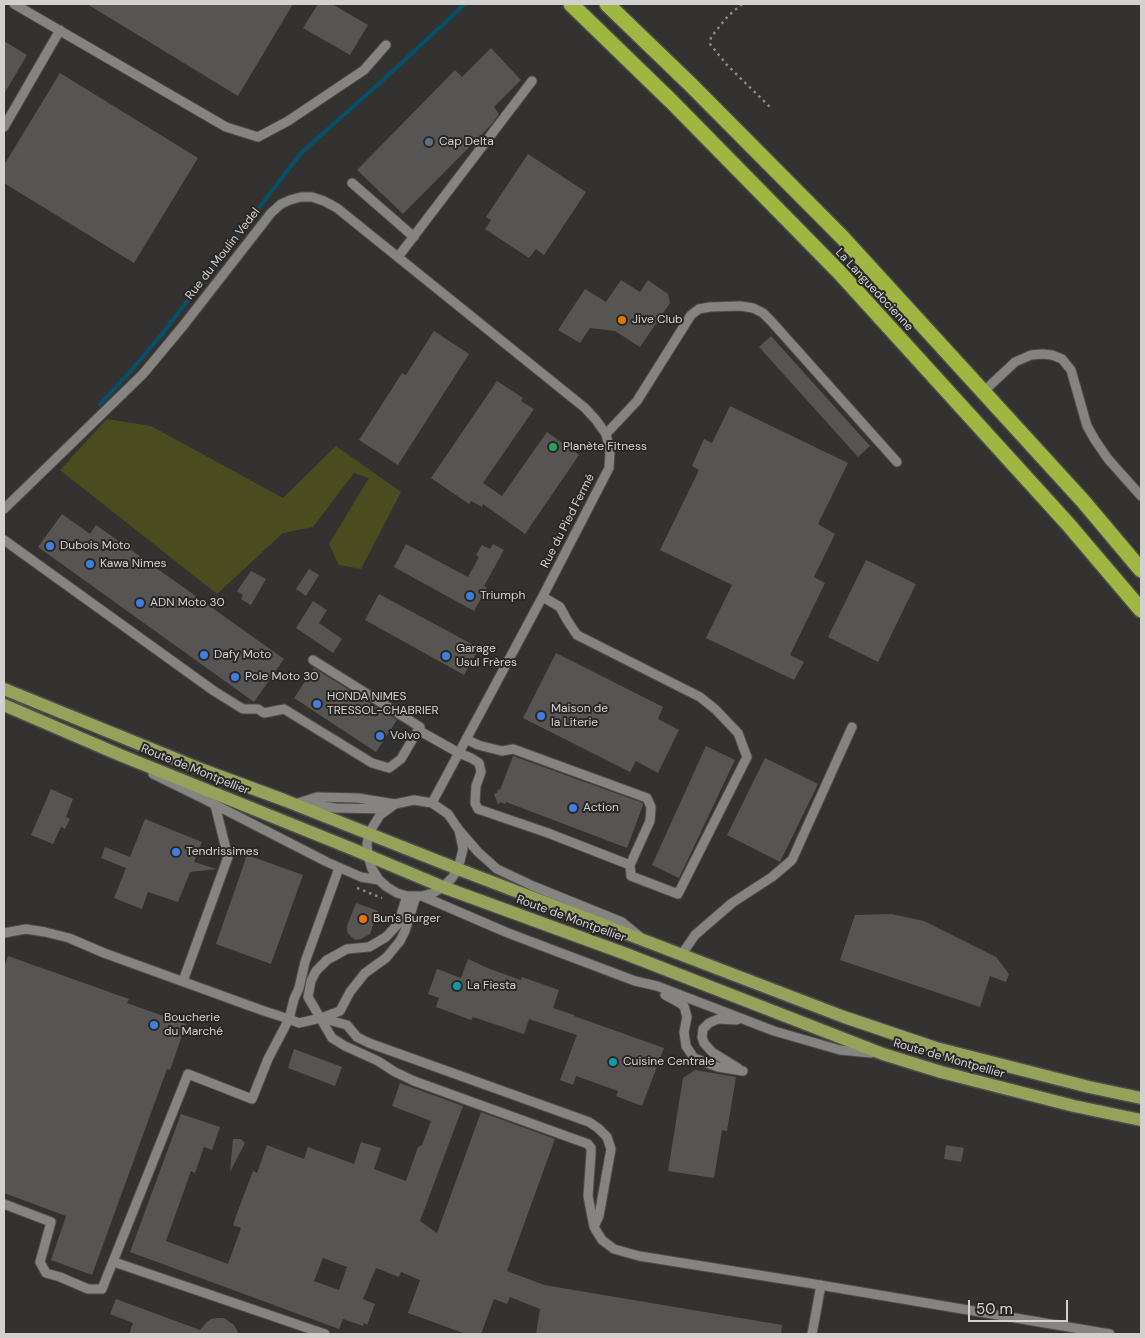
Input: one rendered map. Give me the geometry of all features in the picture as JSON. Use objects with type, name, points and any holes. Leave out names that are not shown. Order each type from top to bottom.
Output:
[{"type":"highway","name":"La Languedocienne","points":[[570,4],[672,102],[840,273],[1068,524],[1141,610]]},
{"type":"highway","name":"La Languedocienne","points":[[607,4],[691,85],[842,237],[1082,501],[1141,570]]},
{"type":"main road","name":"Route de Montpellier","points":[[4,689],[203,770],[844,1017],[936,1048],[1089,1087],[1141,1098]]},
{"type":"main road","name":"Route de Montpellier","points":[[4,705],[443,887],[626,954],[883,1054],[941,1072],[1045,1099],[1141,1120]]},
{"type":"street","points":[[14,4],[226,127],[258,137],[288,121],[364,70],[386,45]]},
{"type":"street","points":[[4,127],[60,30]]},
{"type":"street","points":[[398,257],[532,81]]},
{"type":"street","points":[[352,183],[414,237]]},
{"type":"street","name":"Rue du Moulin Vedel","points":[[4,509],[143,374],[272,212],[281,204],[301,198],[312,197],[324,200],[337,208],[585,408],[606,434]]},
{"type":"street","points":[[606,434],[637,401],[691,315],[705,308],[740,306],[753,308],[763,313],[897,462]]},
{"type":"street","points":[[983,392],[1015,362],[1031,355],[1052,355],[1062,359],[1071,370],[1085,419],[1095,440],[1108,459],[1141,496]]},
{"type":"street","name":"Rue du Pied Fermé","points":[[432,803],[609,468],[610,451],[606,434]]},
{"type":"street","points":[[4,540],[214,691],[243,709],[258,710],[264,713],[284,709],[372,763],[389,768],[401,759],[420,727],[313,660]]},
{"type":"street","points":[[466,739],[478,745],[502,751],[513,749],[647,798],[651,807],[650,821],[630,865],[631,876],[678,894],[747,757],[738,733],[715,709],[700,697],[577,635],[566,620],[560,607],[542,597]]},
{"type":"street","points":[[682,954],[695,934],[732,903],[774,876],[792,860],[852,727]]},
{"type":"street","points":[[418,730],[479,763],[481,772],[476,786],[475,802],[478,809],[548,833],[630,865]]},
{"type":"street","points":[[120,754],[148,772],[339,868],[361,877],[379,880]]},
{"type":"street","points":[[284,800],[336,808],[392,806],[414,800],[432,803],[448,814],[478,852],[497,869],[533,886],[622,922],[640,938]]},
{"type":"street","points":[[183,981],[228,858],[215,805]]},
{"type":"street","points":[[392,806],[380,815],[369,833],[367,844],[372,870],[379,880],[397,893],[415,896],[508,933],[635,980],[657,986],[748,1022],[840,1050],[883,1054]]},
{"type":"street","points":[[459,830],[463,849],[458,868],[443,887],[433,892],[415,896],[398,924],[386,937],[369,947],[347,950],[327,960],[316,971],[311,981],[308,996],[332,1038],[414,1081],[588,1144],[591,1154],[588,1196],[594,1227],[602,1240],[614,1249],[639,1256],[1110,1334]]},
{"type":"street","points":[[4,1204],[51,1222],[40,1262],[46,1273],[88,1289],[102,1289],[188,1074],[252,1099],[268,1059],[289,1018],[305,962],[339,868]]},
{"type":"street","points":[[4,934],[26,929],[69,938],[104,953],[264,1012],[289,1018],[300,1023],[340,1011],[350,992],[365,973],[386,958],[400,942],[415,896]]},
{"type":"street","points":[[635,980],[684,1006],[687,1016],[684,1032],[686,1046],[694,1058],[718,1067],[743,1071],[712,1052],[704,1043],[703,1029],[709,1023],[718,1019],[748,1022]]},
{"type":"street","points":[[321,1018],[347,1025],[357,1037],[369,1043],[589,1122],[598,1128],[607,1136],[611,1149],[602,1199],[594,1227]]},
{"type":"street","points":[[389,1068],[396,1052]]},
{"type":"street","points":[[114,1262],[326,1334]]},
{"type":"street","points":[[812,1334],[820,1285]]},
{"type":"path","points":[[742,4],[728,16],[711,37],[710,44],[727,66],[771,108]]},
{"type":"path","points":[[352,886],[384,899]]},
{"type":"green space","points":[[107,419],[151,426],[283,498],[336,446],[401,492],[361,569],[339,565],[329,544],[369,478],[354,473],[313,527],[283,533],[217,594],[60,470]]},
{"type":"building","points":[[87,4],[293,4],[238,96]]},
{"type":"building","points":[[318,4],[332,4],[368,25],[350,55],[303,28]]},
{"type":"building","points":[[4,41],[27,55],[4,94]]},
{"type":"building","name":"Cap Delta","points":[[491,48],[521,80],[494,107],[499,114],[492,124],[403,214],[357,170],[455,70],[462,77]]},
{"type":"building","points":[[60,73],[198,158],[134,263],[4,183],[4,165]]},
{"type":"building","points":[[528,154],[586,192],[544,255],[536,249],[529,258],[485,229],[491,220],[486,217]]},
{"type":"building","points":[[621,280],[640,292],[648,280],[668,294],[670,303],[640,347],[615,331],[590,328],[580,343],[558,330],[585,289],[606,302]]},
{"type":"building","points":[[434,331],[469,354],[398,465],[359,440],[402,373],[406,375]]},
{"type":"building","points":[[771,336],[870,446],[858,457],[759,347]]},
{"type":"building","points":[[497,381],[523,398],[521,401],[534,409],[483,483],[502,496],[547,432],[579,455],[525,534],[483,504],[482,507],[471,501],[469,504],[431,478]]},
{"type":"building","points":[[730,406],[848,463],[818,524],[835,534],[814,577],[825,583],[790,655],[804,662],[794,680],[706,638],[732,585],[660,550],[699,470],[692,466],[704,439],[712,443]]},
{"type":"building","points":[[62,514],[90,534],[96,525],[284,659],[254,702],[38,547]]},
{"type":"building","points":[[406,544],[468,577],[479,557],[476,555],[482,545],[490,549],[493,544],[504,550],[484,586],[487,588],[474,611],[394,567]]},
{"type":"building","points":[[866,560],[916,584],[878,662],[828,637]]},
{"type":"building","points":[[309,569],[319,575],[306,596],[296,589]]},
{"type":"building","points":[[251,571],[266,579],[251,605],[241,599],[243,595],[237,591]]},
{"type":"building","points":[[379,594],[479,648],[464,675],[365,620]]},
{"type":"building","points":[[313,601],[327,610],[319,623],[342,639],[333,653],[296,628]]},
{"type":"building","points":[[556,653],[663,707],[658,719],[679,730],[658,773],[636,761],[630,772],[523,718]]},
{"type":"building","points":[[314,668],[397,720],[376,752],[294,698]]},
{"type":"building","points":[[706,746],[735,760],[679,878],[652,865]]},
{"type":"building","points":[[513,756],[643,803],[627,848],[506,802],[505,804],[501,802],[498,804],[494,794],[497,793],[498,789],[500,790]]},
{"type":"building","points":[[765,758],[818,784],[780,862],[727,835]]},
{"type":"building","points":[[51,789],[73,799],[66,817],[70,819],[65,829],[61,827],[53,844],[31,835]]},
{"type":"building","points":[[145,819],[202,842],[194,862],[217,869],[190,872],[178,902],[148,892],[142,909],[114,898],[126,868],[101,858],[105,847],[130,857]]},
{"type":"building","points":[[247,855],[303,875],[271,964],[216,944]]},
{"type":"building","name":"Bun's Burger","points":[[356,903],[378,911],[370,934],[356,940],[347,932],[347,926]]},
{"type":"building","points":[[891,914],[924,921],[996,957],[1009,974],[1006,982],[990,976],[980,1007],[840,960],[855,915]]},
{"type":"building","points":[[8,956],[129,999],[127,1003],[186,1024],[170,1070],[167,1069],[92,1275],[51,1260],[66,1216],[4,1193],[4,968]]},
{"type":"building","points":[[468,959],[521,980],[522,977],[559,990],[553,1008],[664,1048],[642,1106],[616,1096],[618,1091],[576,1076],[573,1085],[560,1080],[577,1035],[529,1019],[524,1034],[473,1017],[471,1020],[436,1007],[439,998],[428,994],[437,969],[461,978]]},
{"type":"building","points":[[294,1049],[342,1067],[335,1086],[288,1068]]},
{"type":"building","points":[[695,1070],[736,1077],[727,1131],[722,1130],[714,1178],[668,1171],[683,1078]]},
{"type":"building","points":[[400,1083],[463,1106],[420,1221],[437,1233],[481,1112],[555,1139],[507,1271],[544,1285],[782,1325],[781,1334],[536,1334],[540,1309],[510,1297],[507,1304],[494,1299],[481,1334],[466,1334],[408,1313],[420,1280],[401,1272],[399,1277],[376,1268],[363,1299],[375,1304],[367,1325],[364,1323],[363,1326],[343,1319],[339,1329],[130,1252],[181,1114],[220,1127],[212,1150],[204,1147],[195,1173],[191,1171],[166,1241],[228,1264],[241,1228],[233,1225],[253,1171],[257,1173],[267,1145],[304,1159],[308,1147],[354,1164],[361,1142],[381,1148],[374,1169],[406,1181],[418,1147],[422,1145],[431,1121],[392,1106]],"holes":[[[323,1258],[347,1267],[339,1290],[314,1281]]]},
{"type":"building","points":[[233,1139],[241,1139],[245,1143],[230,1172]]},
{"type":"building","points":[[946,1145],[964,1148],[961,1162],[944,1159]]},
{"type":"building","points":[[116,1299],[200,1330],[211,1319],[224,1318],[234,1325],[239,1334],[129,1334],[133,1323],[110,1314]]},
{"type":"waterway","points":[[100,404],[162,334],[301,153],[465,4]]},
{"type":"place","name":"Cap Delta","points":[[429,142]]},
{"type":"place","name":"Jive Club","points":[[622,320]]},
{"type":"place","name":"Planète Fitness","points":[[553,447]]},
{"type":"place","name":"Dubois Moto","points":[[50,546]]},
{"type":"place","name":"Kawa Nimes","points":[[90,564]]},
{"type":"place","name":"Triumph","points":[[470,596]]},
{"type":"place","name":"ADN Moto 30","points":[[140,603]]},
{"type":"place","name":"Dafy Moto","points":[[204,655]]},
{"type":"place","name":"Garage Usul Frères","points":[[446,656]]},
{"type":"place","name":"Pole Moto 30","points":[[235,677]]},
{"type":"place","name":"HONDA NIMES TRESSOL-CHABRIER","points":[[317,704]]},
{"type":"place","name":"Maison de la Literie","points":[[541,716]]},
{"type":"place","name":"Volvo","points":[[380,736]]},
{"type":"place","name":"Action","points":[[573,808]]},
{"type":"place","name":"Tendrissimes","points":[[176,852]]},
{"type":"place","name":"Bun's Burger","points":[[363,919]]},
{"type":"place","name":"La Fiesta","points":[[457,986]]},
{"type":"place","name":"Boucherie du Marché","points":[[154,1025]]},
{"type":"place","name":"Cuisine Centrale","points":[[613,1062]]}]
